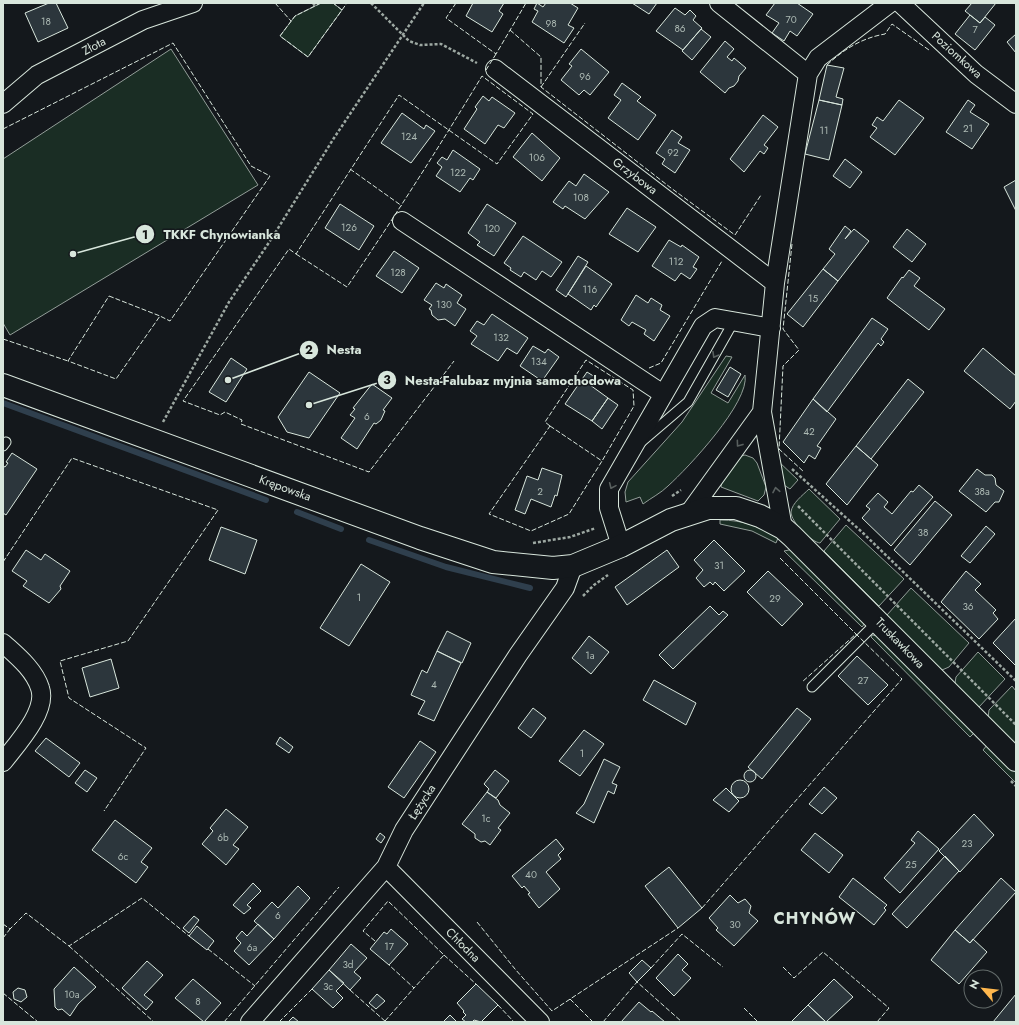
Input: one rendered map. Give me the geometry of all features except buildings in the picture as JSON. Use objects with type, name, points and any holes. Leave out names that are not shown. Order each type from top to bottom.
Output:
[{"type":"street","name":"Złota","points":[[3,104],[37,76],[143,20],[193,3]]},
{"type":"street","points":[[719,3],[808,74]]},
{"type":"street","points":[[783,528],[762,412],[775,283],[808,74],[818,58],[890,3]]},
{"type":"street","name":"Poziomkowa","points":[[900,3],[976,74],[1016,104]]},
{"type":"street","name":"Grzybowa","points":[[488,68],[775,283]]},
{"type":"street","points":[[402,221],[663,394]]},
{"type":"street","points":[[621,546],[609,508],[609,490],[703,326],[715,318],[771,328]]},
{"type":"street","name":"Krępowska","points":[[3,385],[470,555],[493,562],[518,566],[553,568],[572,566],[621,546]]},
{"type":"street","name":"Truskawkowa","points":[[689,513],[762,412]]},
{"type":"street","name":"Truskawkowa","points":[[621,546],[689,513],[708,508],[736,508],[760,516],[783,528],[1016,760]]},
{"type":"street","name":"Łężycka","points":[[250,1022],[386,867],[404,830],[518,655],[565,588],[572,566]]},
{"type":"street","points":[[3,643],[26,664],[40,688],[40,706],[28,729],[3,762]]},
{"type":"street","name":"Chłodna","points":[[386,867],[540,1022]]},
{"type":"lane","points":[[630,451],[667,422],[688,402],[734,321]]},
{"type":"lane","points":[[812,687],[878,621]]},
{"type":"path","points":[[371,3],[402,36],[420,45],[441,44],[488,68]]},
{"type":"path","points":[[153,440],[229,302],[424,3]]},
{"type":"path","points":[[768,447],[863,533],[1016,681]]},
{"type":"path","points":[[667,500],[683,489]]},
{"type":"path","points":[[526,544],[547,542],[570,537],[613,522]]},
{"type":"path","points":[[583,597],[594,585],[614,572]]},
{"type":"path","points":[[1010,780],[1016,786]]},
{"type":"green space","points":[[321,3],[333,3],[342,10],[308,57],[280,36],[295,16]]},
{"type":"green space","points":[[171,49],[258,185],[10,335],[3,323],[3,159]]},
{"type":"green space","points":[[726,356],[732,357],[711,393],[728,403],[745,375],[744,387],[738,401],[728,417],[716,434],[689,465],[665,489],[643,504],[640,497],[626,502],[625,492],[628,482],[682,422]]},
{"type":"green space","points":[[745,455],[753,458],[757,463],[766,487],[764,495],[758,501],[721,487],[723,479],[729,471],[741,456]]},
{"type":"green space","points":[[777,460],[798,480],[790,489],[784,485]]},
{"type":"green space","points":[[809,489],[840,519],[820,543],[816,542],[802,531],[794,521],[791,512],[796,502]]},
{"type":"green space","points":[[720,520],[750,524],[778,538],[776,543],[752,531],[720,524]]},
{"type":"green space","points":[[846,525],[904,579],[879,606],[824,551]]},
{"type":"green space","points":[[794,549],[866,622],[862,627],[784,551]]},
{"type":"green space","points":[[911,588],[969,643],[949,667],[942,670],[887,615]]},
{"type":"green space","points":[[872,635],[879,636],[976,731],[970,737],[871,637]]},
{"type":"green space","points":[[978,652],[1005,679],[979,707],[955,683],[956,677]]},
{"type":"green space","points":[[1012,686],[1016,691],[1016,745],[988,718],[989,710]]},
{"type":"green space","points":[[988,744],[1016,772],[1016,783],[983,750]]},
{"type":"waterway","points":[[3,403],[266,500]]},
{"type":"waterway","points":[[297,512],[341,529]]},
{"type":"waterway","points":[[369,540],[446,567],[530,588]]},
{"type":"fence","points":[[275,3],[291,21]]},
{"type":"fence","points":[[321,3],[295,16],[280,36],[308,57],[342,10],[333,3]]},
{"type":"fence","points":[[342,10],[347,3]]},
{"type":"fence","points":[[456,3],[446,18],[496,54],[526,3]]},
{"type":"fence","points":[[541,87],[585,23]]},
{"type":"fence","points":[[827,65],[840,54],[861,41],[885,34],[892,24],[929,50]]},
{"type":"fence","points":[[510,30],[541,57],[541,87],[671,188],[735,235],[761,195]]},
{"type":"fence","points":[[3,129],[173,43],[251,166],[270,176],[170,321],[160,316]]},
{"type":"fence","points":[[486,70],[496,54]]},
{"type":"fence","points":[[296,254],[347,287],[433,156],[449,129],[482,76],[533,114],[497,164],[399,95],[296,254],[289,249],[183,401],[220,415],[225,412],[242,420],[241,424],[369,472],[454,361]]},
{"type":"fence","points":[[350,169],[402,206]]},
{"type":"fence","points":[[792,244],[783,329],[799,350],[783,366],[779,449],[804,472]]},
{"type":"fence","points":[[649,368],[661,363],[722,261]]},
{"type":"fence","points":[[109,296],[160,316],[116,379],[68,361],[109,296]]},
{"type":"fence","points":[[3,339],[68,361]]},
{"type":"fence","points":[[550,426],[545,422],[586,360],[633,390],[634,406],[602,461]]},
{"type":"fence","points":[[550,426],[602,461],[569,514],[531,531],[489,514],[550,426]]},
{"type":"fence","points":[[3,562],[72,458],[218,510],[128,641],[60,661],[69,698],[146,748],[104,811]]},
{"type":"fence","points":[[780,558],[856,634]]},
{"type":"fence","points":[[702,908],[902,679],[856,634],[802,682]]},
{"type":"fence","points":[[224,1022],[339,887]]},
{"type":"fence","points":[[3,924],[10,929],[26,913],[69,946],[142,898],[189,936]]},
{"type":"fence","points":[[375,941],[363,931],[388,901],[444,955],[414,988],[389,965]]},
{"type":"fence","points":[[477,922],[515,969],[552,1011],[678,928]]},
{"type":"fence","points":[[3,938],[10,929]]},
{"type":"fence","points":[[651,968],[682,934],[723,967]]},
{"type":"fence","points":[[69,946],[154,1022]]},
{"type":"fence","points":[[208,949],[255,986]]},
{"type":"fence","points":[[783,967],[794,978],[823,952],[889,1008],[877,1022]]},
{"type":"fence","points":[[444,955],[476,984]]},
{"type":"fence","points":[[603,1022],[637,982],[682,1022]]},
{"type":"fence","points":[[385,1021],[414,988]]},
{"type":"fence","points":[[279,1022],[312,989]]},
{"type":"fence","points":[[350,990],[386,1022]]},
{"type":"fence","points":[[3,993],[38,1022]]},
{"type":"fence","points":[[570,999],[593,1022]]},
{"type":"fence","points":[[498,1005],[514,1022]]},
{"type":"fence","points":[[744,1008],[758,1022]]},
{"type":"place","name":"TKKF Chynowianka","points":[[73,254]]},
{"type":"place","name":"Nesta","points":[[228,380]]},
{"type":"place","name":"Nesta-Falubaz myjnia samochodowa","points":[[309,405]]},
{"type":"district","name":"CHYNÓW","points":[[815,918]]}]
